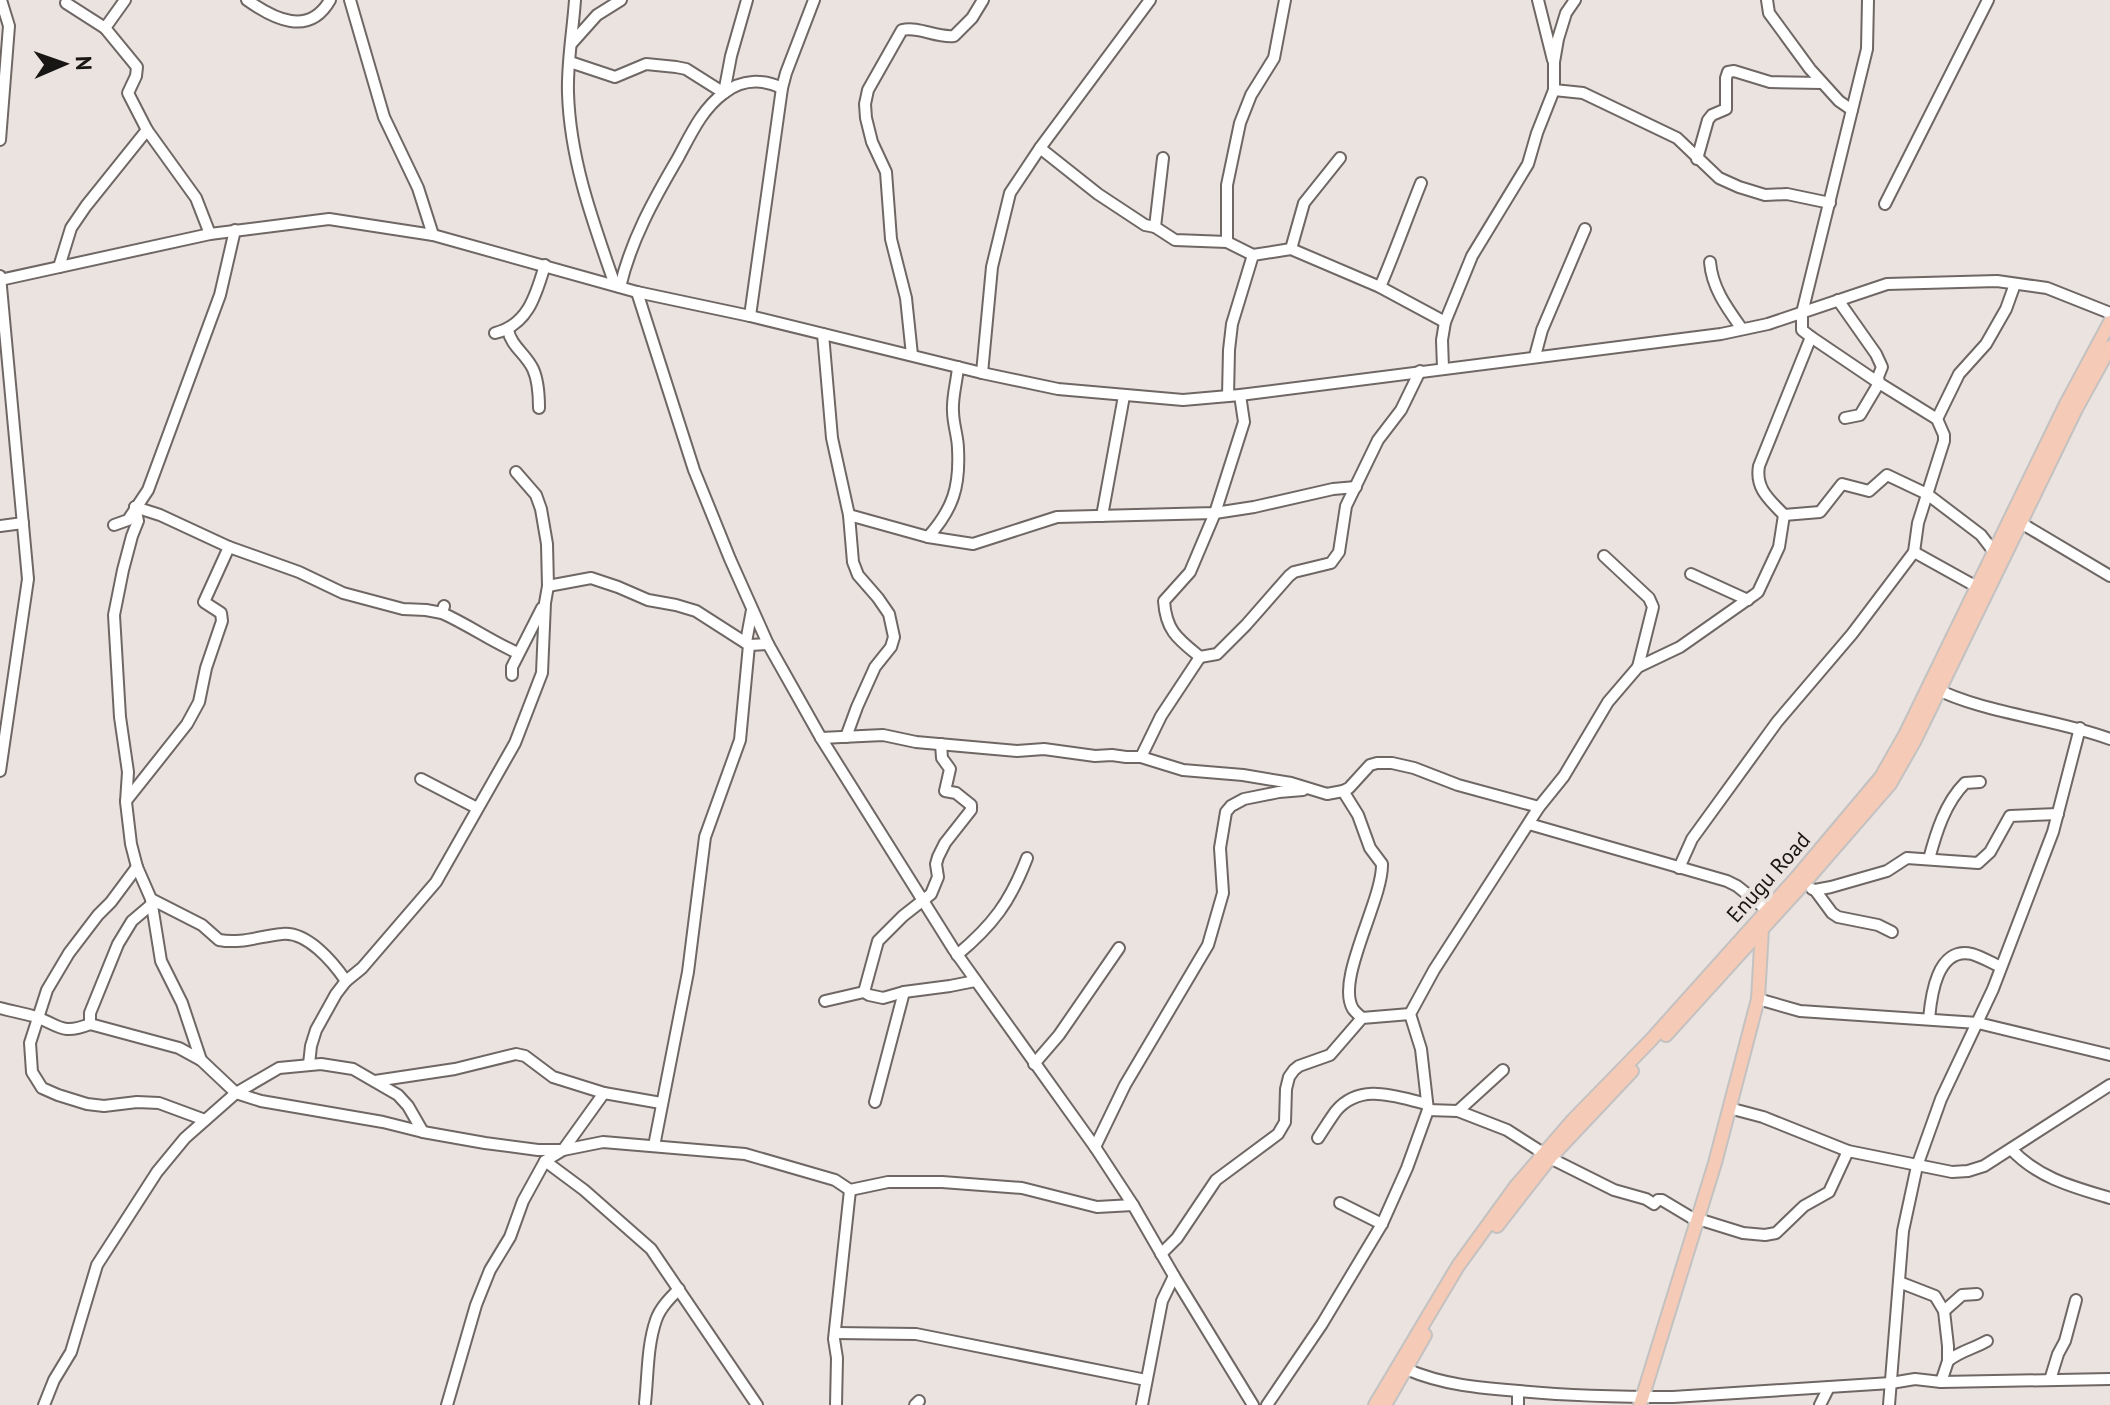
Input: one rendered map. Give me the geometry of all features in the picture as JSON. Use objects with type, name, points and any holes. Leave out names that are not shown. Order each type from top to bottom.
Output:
[{"type":"main road","name":"Enugu Road","points":[[1375,1405],[1458,1266],[1546,1156],[1760,925],[1767,910],[1881,777],[1934,688],[1977,587],[2066,404],[2110,322]]},
{"type":"main road","points":[[1641,1401],[1715,1163],[1758,999],[1760,925],[1810,887],[1890,784],[1915,740],[1934,688],[2110,347]]},
{"type":"main road","points":[[1385,1405],[1437,1312],[1546,1156]]},
{"type":"street","points":[[0,140],[9,26],[1,0]]},
{"type":"street","points":[[105,28],[125,0]]},
{"type":"street","points":[[247,0],[279,18],[296,23],[323,11],[330,0]]},
{"type":"street","points":[[350,0],[384,117],[418,188],[433,235]]},
{"type":"street","points":[[575,0],[568,101],[577,170],[617,286]]},
{"type":"street","points":[[572,43],[597,15],[621,0]]},
{"type":"street","points":[[724,93],[747,0]]},
{"type":"street","points":[[750,316],[782,88],[814,0]]},
{"type":"street","points":[[912,355],[906,298],[891,239],[886,172],[872,142],[865,104],[868,90],[902,30],[913,28],[954,36],[972,18],[983,0]]},
{"type":"street","points":[[982,373],[992,267],[1010,193],[1150,0]]},
{"type":"street","points":[[1227,242],[1227,185],[1240,123],[1251,95],[1274,58],[1285,0]]},
{"type":"street","points":[[1538,0],[1554,62]]},
{"type":"street","points":[[1443,368],[1445,322],[1472,256],[1528,164],[1554,90],[1554,62],[1566,13],[1575,0]]},
{"type":"street","points":[[1767,0],[1769,13],[1810,69],[1839,101],[1852,110]]},
{"type":"street","points":[[1679,868],[1692,839],[1777,722],[1852,634],[1914,552],[1918,523],[1944,441],[1937,419],[1802,330],[1802,313],[1867,49],[1868,0]]},
{"type":"street","points":[[1885,204],[1988,0]]},
{"type":"street","points":[[66,3],[105,28],[137,67],[128,93],[147,130],[196,198],[210,234]]},
{"type":"street","points":[[570,62],[615,77],[646,64],[686,69],[724,93]]},
{"type":"street","points":[[1697,159],[1708,120],[1726,109],[1728,72],[1770,82],[1822,83]]},
{"type":"street","points":[[617,286],[645,216],[704,111],[724,93],[744,84],[768,82],[782,88]]},
{"type":"street","points":[[1554,90],[1583,93],[1677,138],[1719,178],[1739,187],[1765,195],[1787,194],[1830,203]]},
{"type":"street","points":[[59,267],[71,228],[147,130]]},
{"type":"street","points":[[1040,148],[1098,194],[1145,225],[1155,227],[1175,240],[1227,242],[1253,255],[1291,249],[1380,287],[1445,322]]},
{"type":"street","points":[[1155,227],[1163,158]]},
{"type":"street","points":[[1291,249],[1304,203],[1340,158]]},
{"type":"street","points":[[1380,287],[1421,183]]},
{"type":"street","points":[[0,771],[4,715],[28,579],[0,279],[210,234],[329,219],[433,235],[637,292],[750,316],[982,373],[1058,389],[1183,400],[1721,334],[1768,324],[1887,284],[1997,281],[2047,288],[2110,313]]},
{"type":"street","points":[[1535,356],[1542,330],[1585,229]]},
{"type":"street","points":[[114,525],[128,520],[148,490],[220,295],[235,230]]},
{"type":"street","points":[[1200,657],[1170,629],[1165,618],[1164,601],[1190,572],[1215,513],[1244,422],[1234,395],[1229,350],[1232,324],[1253,255]]},
{"type":"street","points":[[1710,262],[1711,276],[1718,292],[1742,329]]},
{"type":"street","points":[[495,333],[517,324],[528,310],[536,296],[545,265]]},
{"type":"street","points":[[1937,419],[1959,374],[1986,344],[2006,309],[2015,284]]},
{"type":"street","points":[[637,292],[694,470],[768,644],[821,738],[923,902],[975,981],[1095,1147],[1253,1405]]},
{"type":"street","points":[[1838,300],[1882,367],[1879,383],[1860,415],[1845,418]]},
{"type":"street","points":[[508,330],[510,340],[534,370],[539,408]]},
{"type":"street","points":[[823,334],[832,438],[849,515],[853,562],[858,575],[889,614],[894,637],[891,647],[875,667],[846,737]]},
{"type":"street","points":[[1784,515],[1762,492],[1758,483],[1759,466],[1811,337]]},
{"type":"street","points":[[928,537],[951,505],[957,484],[958,448],[953,410],[958,367]]},
{"type":"street","points":[[1141,757],[1161,716],[1200,657],[1217,654],[1294,572],[1335,560],[1346,506],[1378,440],[1401,410],[1420,371]]},
{"type":"street","points":[[1102,516],[1124,396]]},
{"type":"street","points":[[309,1064],[316,1030],[336,994],[436,882],[515,743],[542,673],[548,586],[547,544],[536,495],[516,472]]},
{"type":"street","points":[[1784,515],[1820,512],[1842,484],[1869,491],[1885,475],[1927,494],[1981,535],[1994,552]]},
{"type":"street","points":[[849,515],[928,537],[973,544],[1057,517],[1215,513],[1356,487]]},
{"type":"street","points":[[135,507],[160,515],[229,547],[299,572],[343,593],[403,609],[443,610],[495,643],[518,653]]},
{"type":"street","points":[[135,507],[138,521],[123,570],[114,615],[131,844],[151,901],[161,961],[182,1003],[201,1060]]},
{"type":"street","points":[[1267,1405],[1322,1324],[1382,1224],[1407,1168],[1428,1107],[1421,1049],[1410,1014],[1434,970],[1539,807],[1564,776],[1608,702],[1638,667],[1680,647],[1758,592],[1779,547],[1784,515]]},
{"type":"street","points":[[0,526],[23,523]]},
{"type":"street","points":[[2021,523],[2110,576]]},
{"type":"street","points":[[126,802],[187,724],[199,702],[206,668],[222,621],[221,613],[204,602],[229,547]]},
{"type":"street","points":[[1914,552],[1977,587]]},
{"type":"street","points":[[1604,556],[1652,603],[1638,667]]},
{"type":"street","points":[[1691,574],[1748,600]]},
{"type":"street","points":[[548,586],[591,578],[648,600],[696,611],[748,644],[768,644]]},
{"type":"street","points":[[512,675],[518,653],[545,603]]},
{"type":"street","points":[[654,1146],[688,972],[705,837],[740,740],[752,610]]},
{"type":"street","points":[[1934,688],[1990,707],[2080,728],[2110,739]]},
{"type":"street","points":[[1889,1405],[1903,1231],[1917,1166],[1941,1099],[1978,1023],[2053,832],[2080,728]]},
{"type":"street","points":[[821,738],[883,735],[916,742],[1017,751],[1044,749],[1095,756],[1141,757],[1183,770],[1263,779],[1282,787],[1327,794],[1349,788],[1370,765],[1392,763],[1539,807]]},
{"type":"street","points":[[864,992],[878,941],[903,916],[923,902],[935,887],[938,857],[972,808],[956,793],[945,791],[950,769],[942,758],[941,744]]},
{"type":"street","points":[[421,779],[477,808]]},
{"type":"street","points":[[1263,779],[1266,785],[1263,794]]},
{"type":"street","points":[[1929,859],[1938,827],[1958,792],[1965,783],[1980,782]]},
{"type":"street","points":[[1095,1147],[1125,1085],[1208,945],[1223,893],[1220,848],[1226,812],[1244,799],[1282,787]]},
{"type":"street","points":[[1343,791],[1358,815],[1370,848],[1382,864],[1381,885],[1358,947],[1350,986],[1351,1007],[1362,1018]]},
{"type":"street","points":[[1810,887],[1831,887],[1887,871],[1907,858],[1978,863],[1990,852],[2010,816],[2058,814]]},
{"type":"street","points":[[1529,824],[1727,881],[1767,910]]},
{"type":"street","points":[[957,955],[1006,905],[1027,858]]},
{"type":"street","points":[[137,867],[69,953],[47,990],[30,1043],[32,1072],[42,1088],[58,1095],[104,1106],[159,1103],[205,1120]]},
{"type":"street","points":[[1810,887],[1838,917],[1878,925],[1892,932]]},
{"type":"street","points":[[151,901],[202,925],[219,940],[247,942],[298,934],[330,959],[346,981]]},
{"type":"street","points":[[90,1024],[90,1013],[118,944],[132,921],[151,901]]},
{"type":"street","points":[[1034,1064],[1059,1035],[1119,948]]},
{"type":"street","points":[[1929,1019],[1937,974],[1955,956],[1973,955],[2001,967]]},
{"type":"street","points":[[825,1001],[864,992],[883,998],[975,981]]},
{"type":"street","points":[[875,1102],[904,992]]},
{"type":"street","points":[[1758,999],[1800,1011],[1978,1023],[2110,1055]]},
{"type":"street","points":[[0,1008],[37,1017],[49,1025],[73,1031],[90,1024],[179,1048],[201,1060],[236,1093],[261,1101],[423,1132],[498,1145],[563,1150],[603,1142],[745,1154],[835,1180],[850,1190],[888,1182],[942,1182],[1022,1188],[1097,1207],[1133,1205]]},
{"type":"street","points":[[1161,1254],[1177,1238],[1216,1180],[1278,1134],[1285,1122],[1286,1089],[1294,1070],[1330,1055],[1362,1018],[1410,1014]]},
{"type":"street","points":[[375,1081],[455,1069],[516,1054],[525,1056],[553,1077],[604,1093],[661,1103]]},
{"type":"street","points":[[44,1405],[54,1380],[71,1352],[97,1265],[157,1172],[185,1138],[236,1093],[279,1068],[309,1064],[353,1069],[398,1095],[423,1132]]},
{"type":"street","points":[[1458,1111],[1503,1070]]},
{"type":"street","points":[[1729,1108],[1763,1117],[1848,1151],[1952,1172],[1984,1166],[2110,1085]]},
{"type":"street","points":[[447,1405],[476,1305],[490,1270],[510,1237],[523,1201],[545,1161],[563,1150],[604,1093]]},
{"type":"street","points":[[1318,1138],[1347,1101],[1362,1094],[1376,1093],[1428,1107],[1458,1111],[1507,1130],[1546,1156],[1614,1190],[1654,1204],[1662,1200],[1697,1220],[1743,1233],[1765,1235],[1776,1233],[1804,1206],[1829,1192],[1848,1151]]},
{"type":"street","points":[[2011,1149],[2039,1172],[2066,1185],[2110,1198]]},
{"type":"street","points":[[545,1161],[584,1190],[651,1249],[757,1405]]},
{"type":"street","points":[[836,1405],[835,1333],[850,1190]]},
{"type":"street","points":[[1340,1203],[1382,1224]]},
{"type":"street","points":[[1142,1405],[1162,1301],[1174,1276]]},
{"type":"street","points":[[1899,1282],[1935,1296],[1944,1311],[1948,1361],[1941,1382]]},
{"type":"street","points":[[645,1403],[657,1318],[679,1289]]},
{"type":"street","points":[[1944,1311],[1962,1295],[1977,1294]]},
{"type":"street","points":[[2050,1380],[2076,1300]]},
{"type":"street","points":[[835,1333],[916,1334],[1146,1380]]},
{"type":"street","points":[[1948,1361],[1959,1352],[1976,1348],[1987,1341]]},
{"type":"street","points":[[1948,1346],[1959,1352]]},
{"type":"street","points":[[1406,1369],[1430,1379],[1469,1387],[1641,1401],[1915,1379],[1941,1382],[2110,1379]]},
{"type":"street","points":[[1820,1405],[1829,1387]]},
{"type":"street","points":[[1518,1391],[1518,1405]]}]
